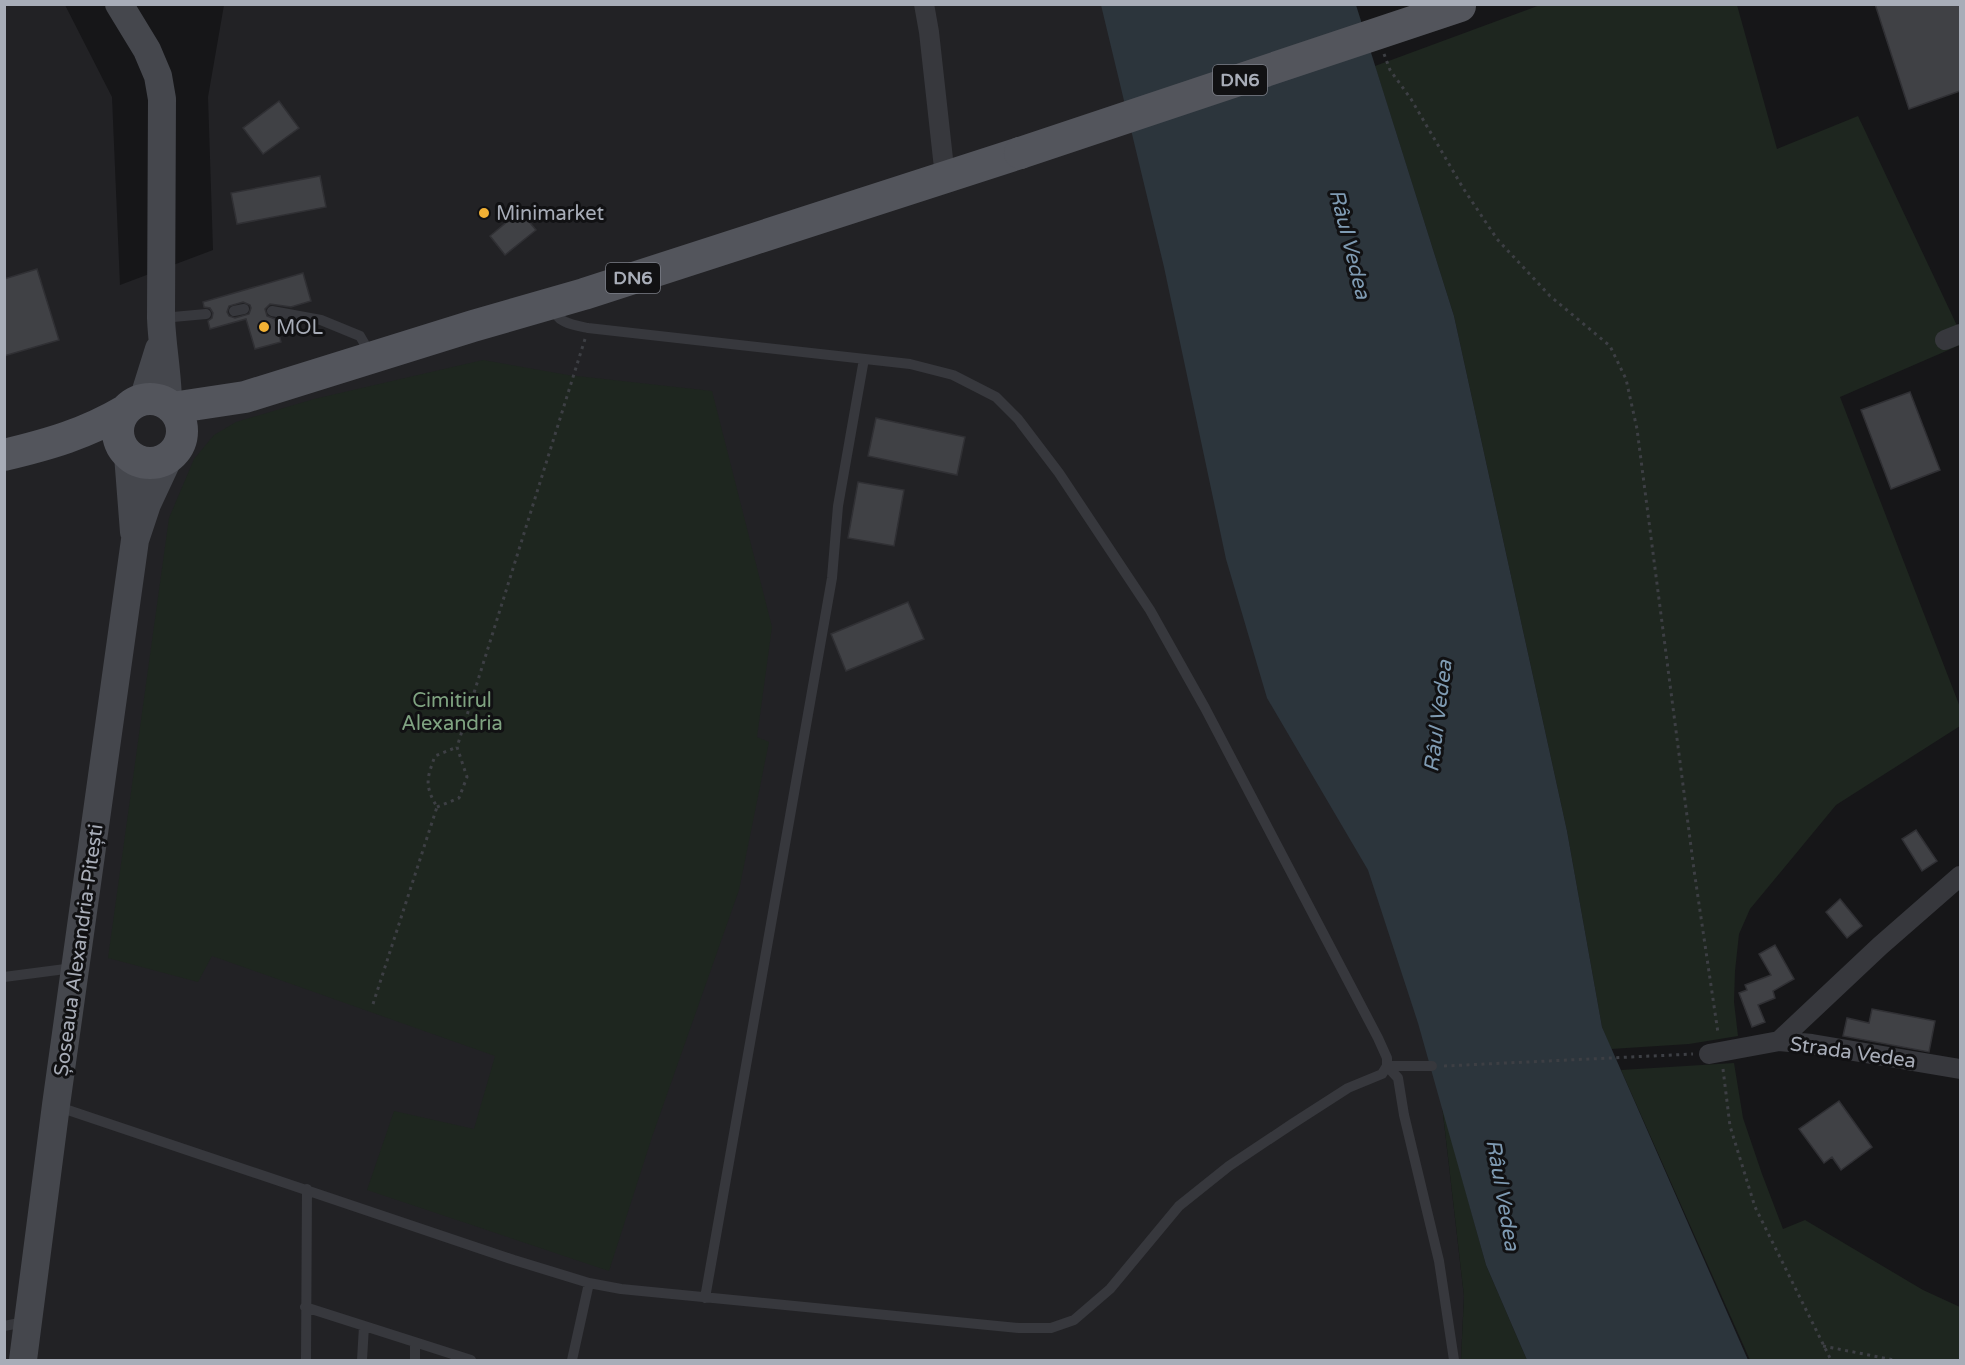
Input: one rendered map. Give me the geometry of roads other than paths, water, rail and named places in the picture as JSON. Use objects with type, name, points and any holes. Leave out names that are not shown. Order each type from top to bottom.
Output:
[{"type":"main road","points":[[118,4],[151,59],[158,76],[162,99],[161,328],[168,376],[152,405],[120,419],[119,440],[126,453]]},
{"type":"main road","name":"DN6","points":[[4,455],[51,444],[152,405],[244,397],[551,304],[1020,153],[1463,5]]},
{"type":"main road","name":"DN6","points":[[51,444],[87,445],[126,453],[137,461],[147,464],[158,463],[207,418],[244,397]]},
{"type":"main road","points":[[152,405],[179,416],[183,427],[175,448]]},
{"type":"main road","name":"Șoseaua Alexandria-Pitești","points":[[23,1360],[16,1324],[56,1106],[135,540],[147,504],[175,448]]},
{"type":"main road","name":"Șoseaua Alexandria-Pitești","points":[[126,453],[135,540]]},
{"type":"street","points":[[924,4],[945,177]]},
{"type":"street","points":[[1779,1041],[1880,946],[1960,876]]},
{"type":"street","name":"Strada Vedea","points":[[1715,1052],[1779,1041],[1824,1046],[1960,1069]]},
{"type":"lane","points":[[56,1106],[514,1260],[589,1283],[621,1289],[705,1298],[1019,1328],[1051,1328],[1074,1320],[1110,1289],[1179,1206],[1229,1166],[1348,1088],[1382,1074],[1387,1066],[1387,1058],[1378,1038],[1206,708],[1150,610],[1059,473],[1018,419],[996,397],[952,375],[910,364],[572,325],[561,320],[553,312],[551,304]]},
{"type":"lane","points":[[272,311],[321,320],[360,336],[373,358]]},
{"type":"lane","points":[[161,328],[206,314]]},
{"type":"lane","points":[[705,1298],[832,578],[838,506],[864,358]]},
{"type":"lane","points":[[4,977],[75,968]]},
{"type":"lane","points":[[1387,1066],[1432,1066]]},
{"type":"lane","points":[[1387,1066],[1398,1078],[1404,1115],[1439,1260],[1454,1360]]},
{"type":"lane","points":[[306,1360],[307,1189]]},
{"type":"lane","points":[[572,1360],[589,1283]]},
{"type":"lane","points":[[305,1307],[471,1360]]},
{"type":"lane","points":[[362,1360],[364,1326]]},
{"type":"lane","points":[[415,1342],[415,1360]]},
{"type":"water","name":"Râul Vedea","points":[[1101,5],[1356,5],[1454,316],[1567,831],[1602,1027],[1748,1360],[1527,1360],[1486,1265],[1418,1023],[1368,870],[1267,698],[1226,559],[1164,267]]},
{"type":"place","name":"Minimarket","points":[[484,213]]},
{"type":"place","name":"MOL","points":[[264,327]]},
{"type":"park label","name":"Cimitirul Alexandria","points":[[452,712]]}]
